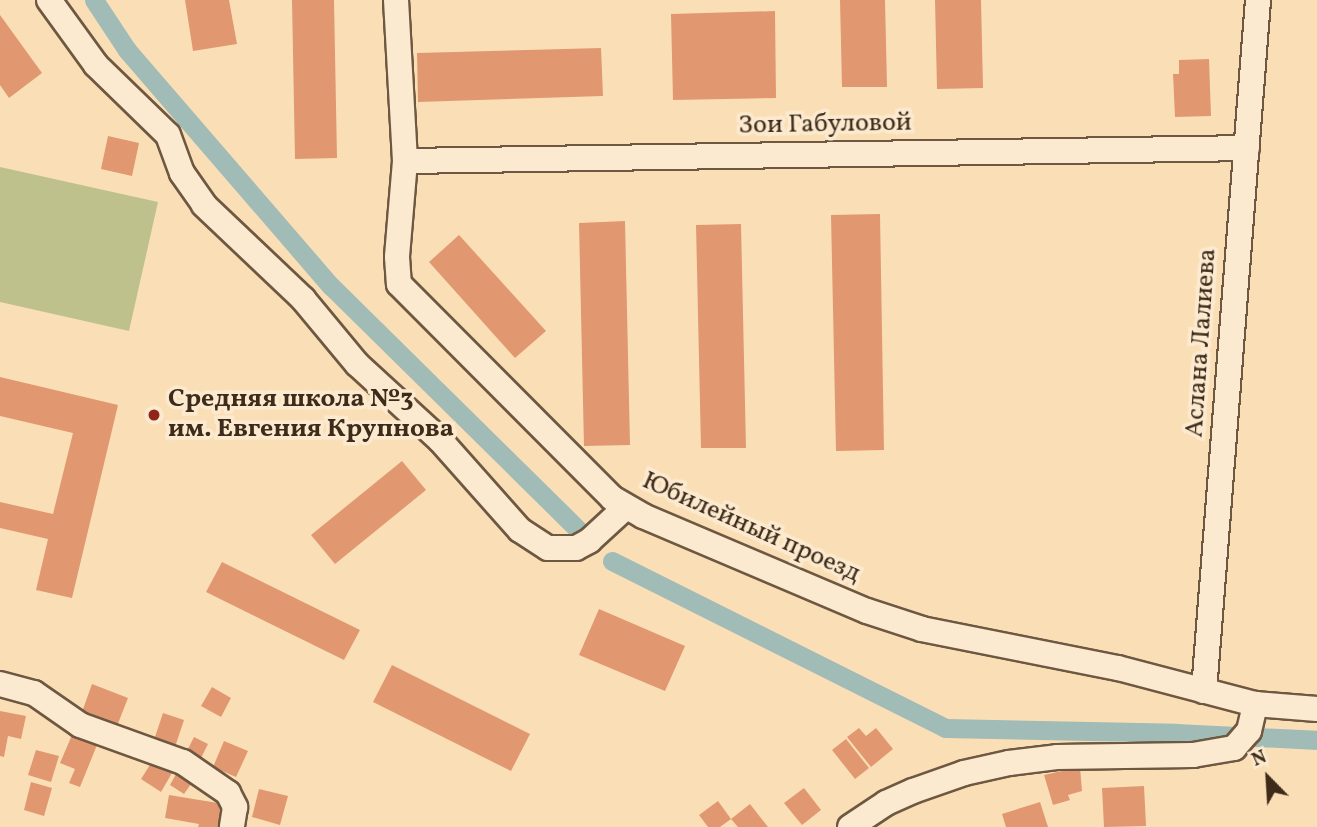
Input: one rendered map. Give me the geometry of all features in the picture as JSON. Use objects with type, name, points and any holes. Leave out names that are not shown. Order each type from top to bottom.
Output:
[{"type":"street","points":[[49,0],[96,65],[168,135],[181,173],[204,205],[303,299],[357,365],[440,440],[520,530],[548,548],[576,548],[589,541],[626,508]]},
{"type":"street","name":"Юбилейный проезд","points":[[396,0],[405,161],[397,257],[399,284],[612,498],[626,508],[867,611],[922,629],[1118,668],[1255,704],[1317,709]]},
{"type":"street","name":"Аслана Лалиева","points":[[1204,691],[1258,0]]},
{"type":"street","name":"Зои Габуловой","points":[[405,161],[1247,148]]},
{"type":"street","points":[[0,684],[34,693],[80,725],[183,762],[228,793],[235,807],[232,827]]},
{"type":"street","points":[[850,827],[886,803],[913,791],[964,773],[998,765],[1057,757],[1193,755],[1234,748],[1249,730],[1255,704]]},
{"type":"green space","points":[[0,167],[158,202],[129,331],[0,302]]},
{"type":"building","points":[[185,0],[229,0],[237,44],[193,51]]},
{"type":"building","points":[[292,0],[334,0],[337,158],[295,159]]},
{"type":"building","points":[[840,0],[885,0],[887,87],[842,87]]},
{"type":"building","points":[[935,0],[981,0],[983,88],[937,89]]},
{"type":"building","points":[[775,11],[776,98],[673,100],[671,14]]},
{"type":"building","points":[[0,15],[42,73],[9,98],[0,85]]},
{"type":"building","points":[[601,48],[603,96],[418,102],[417,53]]},
{"type":"building","points":[[1209,59],[1211,116],[1175,117],[1173,74],[1179,74],[1179,60]]},
{"type":"building","points":[[108,136],[139,143],[132,176],[101,169]]},
{"type":"building","points":[[880,214],[884,450],[836,451],[831,215]]},
{"type":"building","points":[[625,221],[630,445],[584,446],[579,223]]},
{"type":"building","points":[[741,224],[746,448],[701,448],[696,225]]},
{"type":"building","points":[[459,235],[546,331],[515,358],[429,262]]},
{"type":"building","points":[[0,377],[118,405],[72,598],[36,590],[48,539],[0,528],[0,502],[53,514],[73,433],[0,416]]},
{"type":"building","points":[[402,461],[426,490],[335,564],[311,535]]},
{"type":"building","points":[[222,562],[360,630],[344,660],[206,592]]},
{"type":"building","points":[[599,609],[685,646],[665,691],[579,655]]},
{"type":"building","points":[[392,665],[530,734],[511,771],[373,702]]},
{"type":"building","points":[[92,684],[128,698],[117,726],[82,712]]},
{"type":"building","points":[[212,687],[231,698],[221,717],[201,706]]},
{"type":"building","points":[[0,711],[26,716],[21,739],[8,736],[4,757],[0,756]]},
{"type":"building","points":[[163,713],[184,720],[175,747],[154,740]]},
{"type":"building","points":[[859,728],[866,736],[876,728],[893,749],[871,767],[847,737]]},
{"type":"building","points":[[72,735],[97,745],[80,787],[69,783],[75,769],[60,763]]},
{"type":"building","points":[[194,737],[208,744],[200,760],[186,753]]},
{"type":"building","points":[[846,739],[869,768],[855,779],[832,750]]},
{"type":"building","points":[[224,741],[248,751],[236,777],[213,767]]},
{"type":"building","points":[[36,750],[59,756],[51,782],[28,775]]},
{"type":"building","points":[[153,760],[172,773],[161,792],[141,779]]},
{"type":"building","points":[[1080,767],[1082,791],[1068,795],[1070,800],[1053,805],[1044,775]]},
{"type":"building","points":[[176,774],[191,784],[184,794],[170,785]]},
{"type":"building","points":[[31,782],[52,788],[44,816],[24,810]]},
{"type":"building","points":[[1144,786],[1146,826],[1104,827],[1102,788]]},
{"type":"building","points":[[804,788],[821,810],[802,825],[784,803]]},
{"type":"building","points":[[259,789],[288,796],[280,825],[252,817]]},
{"type":"building","points":[[169,795],[224,804],[220,827],[198,827],[199,824],[165,818]]},
{"type":"building","points":[[718,801],[731,819],[720,827],[708,827],[699,815]]},
{"type":"building","points":[[1040,802],[1048,827],[1006,827],[1002,814]]},
{"type":"building","points":[[750,804],[768,827],[738,827],[731,819]]},
{"type":"waterway","points":[[94,0],[127,50],[331,286],[578,530]]},
{"type":"waterway","points":[[612,561],[945,728],[1176,733],[1317,740]]},
{"type":"place","name":"Средняя школа №3 им. Евгения Крупнова","points":[[154,415]]}]
